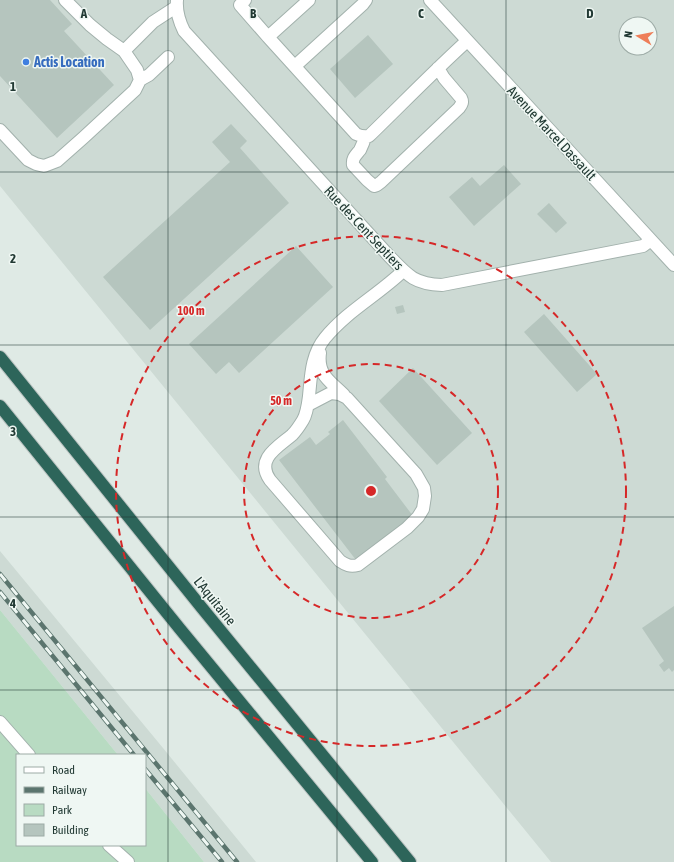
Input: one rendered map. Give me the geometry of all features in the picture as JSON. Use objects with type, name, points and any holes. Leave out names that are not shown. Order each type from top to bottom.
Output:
[{"type":"highway","name":"L'Aquitaine","points":[[0,357],[202,608],[410,862]]},
{"type":"highway","points":[[0,406],[180,629],[372,862]]},
{"type":"street","points":[[65,0],[90,25],[124,51],[137,70],[140,80]]},
{"type":"street","points":[[245,0],[240,5],[268,37],[356,134],[366,137]]},
{"type":"street","points":[[268,37],[309,0]]},
{"type":"street","points":[[295,66],[366,0]]},
{"type":"street","name":"Avenue Marcel Dassault","points":[[430,0],[674,265]]},
{"type":"street","points":[[124,51],[153,22],[176,3]]},
{"type":"street","name":"Rue des Cent Septiers","points":[[176,3],[178,20],[184,31],[403,271],[420,282],[442,285],[643,246],[651,240]]},
{"type":"street","points":[[438,68],[444,78],[461,98],[462,105],[377,185],[374,186],[352,162],[366,137],[369,136],[438,68],[467,41]]},
{"type":"street","points":[[0,130],[28,160],[44,166],[57,161],[135,90],[140,80],[148,75],[168,57]]},
{"type":"street","points":[[320,346],[320,367],[324,375],[416,474],[424,488],[425,496],[423,509],[418,517],[407,528],[358,565],[352,566],[347,566],[340,561],[270,480],[266,474],[265,464],[269,455],[293,433],[304,418],[308,405],[313,362],[320,346],[324,340],[336,326],[368,299],[392,282],[403,271]]},
{"type":"street","points":[[308,405],[331,393],[339,394],[347,398]]},
{"type":"street","points":[[0,722],[28,754]]},
{"type":"street","points":[[110,846],[128,862]]},
{"type":"shaded area","points":[[0,0],[674,0],[674,862],[551,862],[0,186]]},
{"type":"shaded area","points":[[0,551],[256,862],[204,862],[146,789],[146,754],[117,754],[0,610]]},
{"type":"green space","points":[[0,610],[117,754],[16,754],[16,846],[146,846],[146,789],[204,862],[0,862]]},
{"type":"building","points":[[0,0],[50,0],[72,24],[64,31],[114,85],[57,138],[0,76]]},
{"type":"building","points":[[368,35],[393,64],[355,98],[330,69]]},
{"type":"building","points":[[231,124],[247,141],[240,148],[289,203],[150,330],[103,277],[230,162],[212,142]]},
{"type":"building","points":[[504,165],[521,184],[474,226],[449,197],[472,177],[480,186]]},
{"type":"building","points":[[549,203],[567,223],[556,233],[537,214]]},
{"type":"building","points":[[296,246],[333,287],[239,373],[229,362],[216,374],[189,344]]},
{"type":"building","points":[[403,305],[405,312],[397,314],[395,307]]},
{"type":"building","points":[[544,314],[597,374],[577,392],[524,332]]},
{"type":"building","points":[[413,368],[472,433],[437,465],[379,401]]},
{"type":"building","points":[[343,420],[387,477],[385,479],[413,516],[356,560],[279,460],[310,437],[316,445],[330,434],[328,432]]},
{"type":"building","points":[[674,606],[674,670],[672,672],[669,668],[664,672],[659,665],[664,661],[642,628]]},
{"type":"railway","points":[[0,574],[237,862]]},
{"type":"railway","points":[[0,592],[133,754]]},
{"type":"railway","points":[[146,770],[222,862]]},
{"type":"place","name":"Actis Location","points":[[26,62]]}]
